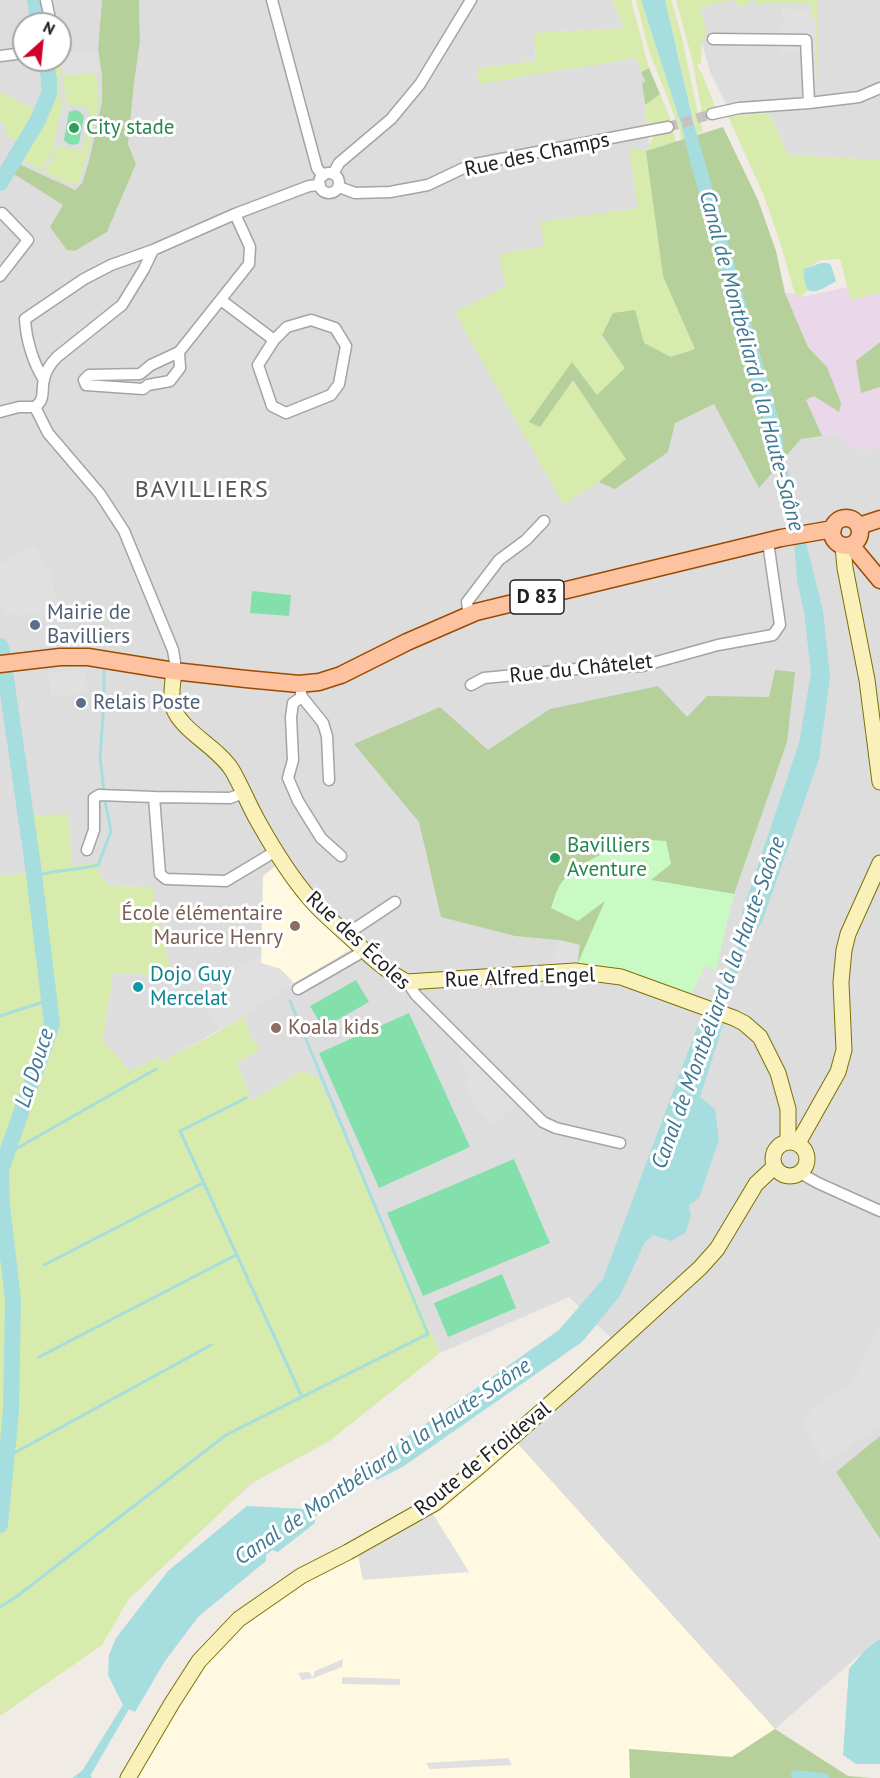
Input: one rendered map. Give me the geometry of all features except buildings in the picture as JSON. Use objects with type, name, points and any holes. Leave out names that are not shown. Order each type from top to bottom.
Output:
[{"type":"main road","points":[[848,545],[856,542],[860,534],[859,526],[852,519],[843,519],[835,524],[833,537],[836,541],[856,551],[880,580]]},
{"type":"main road","points":[[859,526],[880,519]]},
{"type":"main road","name":"D 83","points":[[0,664],[60,657],[88,657],[174,671],[246,679],[300,690],[341,675],[407,642],[486,609],[785,537],[833,529]]},
{"type":"street","points":[[272,0],[317,168],[325,178],[339,181],[339,187]]},
{"type":"street","points":[[44,380],[38,371],[24,319],[84,279],[111,265],[153,250],[325,178],[339,163],[391,119],[420,84],[471,0]]},
{"type":"street","points":[[713,39],[806,40],[809,103]]},
{"type":"street","points":[[712,114],[739,108],[859,97],[880,88]]},
{"type":"street","name":"Rue des Champs","points":[[325,178],[322,190],[328,193],[334,192],[339,187],[355,193],[400,191],[428,185],[470,165],[668,127]]},
{"type":"street","points":[[0,276],[28,240],[2,213]]},
{"type":"street","points":[[180,352],[180,368],[170,381],[148,385],[143,389],[86,385],[84,380],[90,375],[140,375],[151,365],[180,352],[249,264],[250,248],[235,214]]},
{"type":"street","points":[[0,412],[19,407],[35,407],[41,402],[44,394],[44,380],[50,366],[57,357],[122,305],[153,250]]},
{"type":"street","points":[[221,300],[274,340]]},
{"type":"street","points":[[311,320],[335,328],[346,346],[339,384],[331,395],[286,413],[272,406],[258,365],[274,340],[287,327],[311,320]]},
{"type":"street","points":[[35,407],[48,433],[100,494],[124,531],[173,650],[174,671]]},
{"type":"street","points":[[469,615],[467,602],[499,560],[526,540],[544,521]]},
{"type":"street","name":"Rue du Châtelet","points":[[471,685],[484,678],[578,669],[642,666],[718,645],[773,635],[780,625],[768,542]]},
{"type":"street","points":[[848,545],[845,568],[867,680],[880,782]]},
{"type":"street","name":"Rue des Écoles","points":[[174,671],[173,705],[180,722],[211,747],[230,768],[257,821],[310,899],[364,951],[394,976],[413,981],[416,995],[543,1122],[556,1128],[620,1143]]},
{"type":"street","points":[[329,780],[327,736],[323,723],[300,690],[293,703],[291,717],[293,760],[288,778],[298,801],[321,838],[341,856]]},
{"type":"street","points":[[87,850],[93,830],[94,798],[99,795],[230,798],[244,793]]},
{"type":"street","points":[[154,797],[160,874],[166,879],[226,881],[276,851]]},
{"type":"street","points":[[793,1142],[806,1152],[804,1168],[795,1176],[783,1175],[772,1162],[774,1150],[778,1146],[793,1142],[838,1072],[844,1050],[841,982],[844,950],[848,934],[880,863]]},
{"type":"street","points":[[347,934],[395,902]]},
{"type":"street","points":[[298,989],[364,951]]},
{"type":"street","name":"Rue Alfred Engel","points":[[413,981],[575,971],[621,977],[744,1023],[760,1037],[778,1073],[788,1109],[793,1142]]},
{"type":"street","name":"Route de Froideval","points":[[128,1778],[199,1661],[239,1619],[301,1576],[422,1512],[475,1470],[700,1268],[717,1249],[756,1184],[774,1167]]},
{"type":"street","points":[[800,1173],[880,1211]]},
{"type":"shaded area","points":[[0,0],[102,0],[98,49],[102,75],[102,101],[82,183],[75,190],[64,186],[67,250],[75,251],[107,232],[136,164],[128,144],[140,41],[139,0],[612,0],[624,28],[534,33],[536,61],[477,68],[479,83],[636,58],[645,82],[642,83],[649,143],[759,487],[801,439],[834,433],[880,446],[880,1436],[836,1472],[880,1539],[880,1637],[775,1729],[517,1443],[622,1349],[569,1297],[440,1353],[318,1078],[301,1071],[252,1101],[237,1063],[260,1050],[248,1032],[245,1016],[163,1063],[159,1057],[130,1072],[103,1041],[113,973],[134,973],[171,980],[152,887],[109,886],[99,874],[72,866],[67,814],[40,872],[0,876]]},
{"type":"shaded area","points":[[690,0],[880,0],[880,160],[788,155],[769,113],[728,116],[726,104],[710,72]]},
{"type":"shaded area","points":[[782,9],[809,10],[809,17],[815,17],[817,91],[801,91],[800,53],[781,52],[781,27],[784,27]]},
{"type":"shaded area","points":[[97,50],[99,72],[63,76],[62,72],[72,72],[72,52]]},
{"type":"shaded area","points":[[848,287],[851,300],[880,292],[880,342],[871,349],[861,392],[880,387],[880,446],[862,452],[834,433],[822,436],[805,400],[814,396],[827,367],[808,347],[785,293],[801,297]]},
{"type":"shaded area","points":[[34,545],[46,570],[48,569],[53,578],[54,593],[61,614],[38,618],[37,613],[12,614],[5,617],[0,603],[0,558],[2,563],[6,562]]},
{"type":"shaded area","points":[[85,669],[88,693],[51,698],[48,674]]},
{"type":"shaded area","name":"École élémentaire Maurice Henry","points":[[278,864],[303,903],[352,949],[294,983],[280,969],[261,963],[263,876]]},
{"type":"shaded area","points":[[559,940],[580,945],[577,965],[550,965]]},
{"type":"shaded area","points":[[259,956],[261,963],[280,969],[294,983],[220,1031],[196,994]]},
{"type":"shaded area","points":[[705,966],[721,973],[714,990],[705,998],[692,994]]},
{"type":"shaded area","points":[[464,1049],[518,1104],[494,1125],[480,1112],[468,1095],[464,1081],[469,1079],[457,1053]]},
{"type":"shaded area","points":[[880,1324],[880,1426],[824,1464],[802,1422],[815,1405],[852,1383]]},
{"type":"shaded area","points":[[517,1443],[775,1729],[732,1757],[630,1749],[630,1778],[134,1778],[200,1669],[234,1631],[281,1596],[442,1510]]},
{"type":"shaded area","points":[[433,1514],[469,1572],[363,1580],[358,1556]]},
{"type":"shaded area","points":[[343,1659],[342,1667],[314,1678],[302,1680],[298,1673],[309,1672],[313,1677],[315,1671]]},
{"type":"shaded area","points":[[342,1677],[400,1679],[400,1685],[342,1684]]},
{"type":"shaded area","points":[[508,1758],[512,1765],[430,1769],[426,1763]]},
{"type":"green space","points":[[102,0],[139,0],[140,41],[128,144],[136,164],[107,232],[75,251],[67,250],[50,227],[63,205],[11,172],[17,163],[75,190],[82,183],[102,101],[102,75],[98,49]]},
{"type":"green space","points":[[612,0],[631,0],[649,68],[641,72],[636,58],[479,84],[477,68],[536,61],[534,33],[624,28]]},
{"type":"green space","points":[[636,0],[641,0],[685,139],[681,140],[679,127],[649,51]]},
{"type":"green space","points":[[665,0],[671,0],[680,33],[703,131],[697,134]]},
{"type":"green space","points":[[676,0],[732,0],[700,8],[707,37],[702,40],[701,64],[698,64],[698,68],[716,109],[702,113],[692,59]]},
{"type":"green space","points":[[732,0],[751,0],[748,4],[737,7],[736,2]]},
{"type":"green space","points":[[756,0],[818,0],[818,77],[816,77],[815,18],[811,17],[811,4],[754,3]]},
{"type":"green space","points":[[649,68],[660,94],[645,105],[642,83],[645,81],[641,72]]},
{"type":"green space","points":[[49,72],[61,72],[59,89],[62,107],[54,145],[56,146],[42,170],[18,158],[45,109],[50,94]]},
{"type":"green space","points":[[96,72],[99,101],[86,160],[78,183],[72,185],[45,172],[59,146],[82,151],[90,109],[67,104],[64,76]]},
{"type":"green space","points":[[0,92],[36,111],[17,142],[5,135],[5,125],[0,122]]},
{"type":"green space","points":[[660,94],[671,120],[647,126],[645,105]]},
{"type":"green space","name":"City stade","points":[[75,110],[84,116],[79,143],[73,145],[64,140],[69,112]]},
{"type":"green space","points":[[769,113],[788,155],[880,160],[880,292],[851,300],[840,259],[821,260],[805,269],[808,290],[801,297],[795,295],[764,196],[728,116]]},
{"type":"green space","points":[[723,127],[758,200],[776,251],[785,293],[808,347],[827,367],[841,403],[839,412],[814,396],[806,400],[822,436],[801,439],[759,488],[714,404],[675,423],[668,452],[615,489],[599,482],[626,459],[573,380],[540,427],[529,422],[572,362],[597,395],[625,368],[602,335],[613,313],[635,310],[644,343],[671,357],[695,349],[663,276],[646,151]]},
{"type":"green space","points":[[673,129],[676,142],[646,151],[655,134]]},
{"type":"green space","points":[[629,147],[646,151],[663,276],[695,349],[671,357],[644,343],[602,336],[626,368],[597,396],[573,363],[540,427],[572,379],[626,459],[599,482],[563,504],[455,313],[506,286],[499,254],[544,246],[540,222],[638,208]]},
{"type":"green space","points":[[880,342],[880,387],[861,393],[856,361]]},
{"type":"green space","points":[[252,591],[291,595],[289,616],[250,613]]},
{"type":"green space","points":[[775,670],[795,672],[787,742],[734,894],[650,880],[577,965],[579,945],[559,940],[515,936],[441,917],[419,822],[354,744],[440,707],[488,750],[550,709],[658,686],[687,717],[707,696],[769,697]]},
{"type":"green space","points":[[68,814],[72,866],[97,862],[99,874],[109,886],[152,887],[172,978],[171,981],[134,973],[113,973],[103,1041],[130,1071],[159,1057],[164,1063],[170,1057],[245,1015],[248,1032],[260,1050],[237,1063],[252,1101],[301,1071],[318,1077],[440,1353],[328,1442],[252,1483],[128,1600],[102,1645],[0,1716],[0,876],[40,872],[30,816]]},
{"type":"green space","points":[[636,839],[666,841],[671,864],[651,880],[734,894],[716,971],[705,966],[692,994],[639,975],[607,967],[577,965],[605,901],[578,921],[551,908],[562,882],[577,868]]},
{"type":"green space","points":[[356,980],[369,1002],[323,1028],[310,1006]]},
{"type":"green space","points":[[409,1013],[470,1147],[379,1188],[319,1053]]},
{"type":"green space","points":[[514,1159],[550,1243],[423,1296],[387,1213]]},
{"type":"green space","points":[[502,1274],[516,1308],[448,1337],[434,1303]]},
{"type":"green space","points":[[880,1436],[880,1539],[836,1472]]},
{"type":"green space","points":[[775,1729],[848,1776],[871,1778],[630,1778],[629,1749],[732,1757]]},
{"type":"water","name":"Canal de Montbéliard à la Haute-Saône","points":[[641,0],[665,0],[694,124],[781,427],[785,458],[823,611],[830,677],[819,759],[762,922],[747,945],[724,1009],[724,1022],[700,1097],[715,1109],[719,1140],[699,1198],[689,1205],[691,1216],[685,1233],[671,1241],[653,1235],[645,1242],[620,1296],[582,1342],[404,1466],[377,1480],[374,1477],[314,1517],[315,1523],[278,1552],[272,1550],[266,1555],[266,1561],[198,1617],[165,1661],[135,1712],[129,1709],[90,1776],[92,1778],[72,1778],[82,1771],[123,1705],[108,1675],[109,1655],[116,1638],[168,1571],[247,1506],[307,1509],[309,1511],[371,1471],[369,1467],[408,1436],[559,1330],[603,1279],[702,1014],[715,1007],[740,942],[742,913],[799,743],[811,673],[804,612],[797,580],[793,525],[681,124]]},
{"type":"water","points":[[821,263],[831,265],[836,281],[817,291],[809,291],[806,286],[804,269]]},
{"type":"water","points":[[880,1638],[880,1764],[856,1764],[843,1755],[849,1669],[865,1650]]},
{"type":"waterway","name":"La Douce","points":[[35,0],[37,12]]},
{"type":"waterway","name":"La Douce","points":[[0,183],[37,122],[49,94],[48,72]]},
{"type":"waterway","name":"La Douce","points":[[0,646],[33,866],[52,1024],[1,1170],[2,1206],[13,1299],[11,1411],[0,1525]]},
{"type":"waterway","points":[[104,671],[100,758],[104,791]]},
{"type":"waterway","points":[[34,876],[98,865],[111,831],[105,801]]},
{"type":"waterway","points":[[0,1016],[49,1000]]},
{"type":"waterway","points":[[0,1607],[226,1435],[428,1334],[290,1001]]},
{"type":"waterway","points":[[7,1154],[156,1069]]},
{"type":"waterway","points":[[246,1098],[180,1131],[302,1397]]},
{"type":"waterway","points":[[44,1265],[203,1183]]},
{"type":"waterway","points":[[39,1357],[236,1255]]},
{"type":"waterway","points":[[7,1457],[211,1345]]},
{"type":"waterway","points":[[796,1775],[824,1778]]},
{"type":"tunnel","points":[[668,127],[712,114]]},
{"type":"place","name":"City stade","points":[[74,128]]},
{"type":"place","name":"Mairie de Bavilliers","points":[[35,625]]},
{"type":"place","name":"Relais Poste","points":[[81,703]]},
{"type":"place","name":"Bavilliers Aventure","points":[[555,858]]},
{"type":"place","name":"École élémentaire Maurice Henry","points":[[295,926]]},
{"type":"place","name":"Dojo Guy Mercelat","points":[[138,987]]},
{"type":"place","name":"Koala kids","points":[[276,1028]]},
{"type":"district","name":"BAVILLIERS","points":[[202,490]]}]
